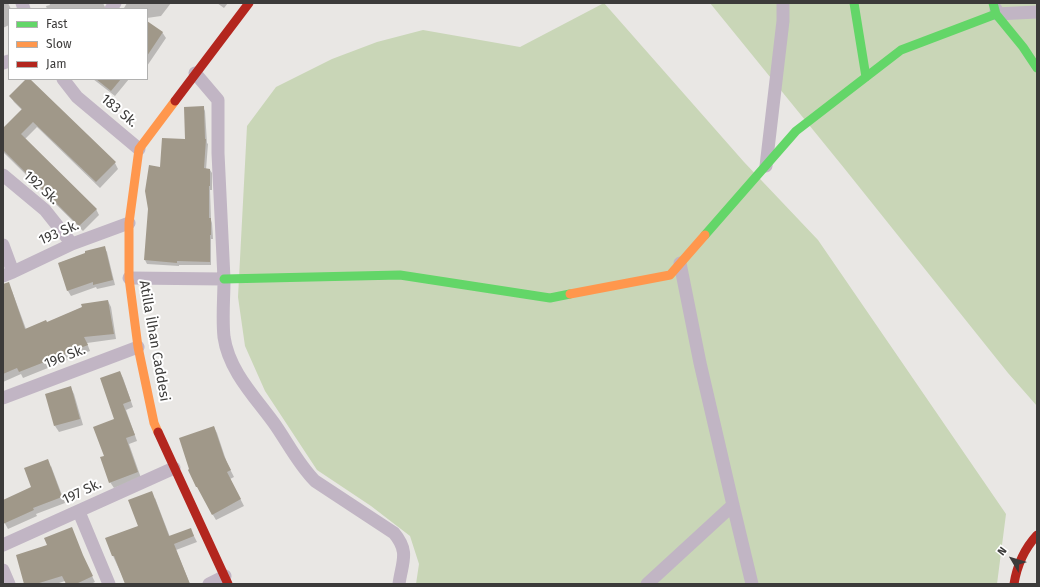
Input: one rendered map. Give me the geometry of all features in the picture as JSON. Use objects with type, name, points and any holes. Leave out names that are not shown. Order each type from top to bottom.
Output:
[{"type":"street","name":"Atilla İlhan Caddesi","points":[[226,580],[154,423],[138,347],[129,278],[129,223],[139,149],[249,3]]},
{"type":"street","points":[[766,166],[783,21],[783,3]]},
{"type":"street","points":[[854,3],[866,77]]},
{"type":"street","points":[[995,7],[1037,68]]},
{"type":"street","points":[[129,278],[224,279],[400,275],[550,298],[670,275],[796,131],[901,50],[995,7],[1037,12]]},
{"type":"street","points":[[195,73],[218,100],[218,153],[224,279],[224,339],[229,353],[237,372],[251,394],[290,446],[297,460],[315,482],[394,533],[400,540],[404,555],[399,584]]},
{"type":"street","name":"183 Sk.","points":[[64,80],[77,97],[139,149]]},
{"type":"street","name":"192 Sk.","points":[[3,175],[45,210],[72,244]]},
{"type":"street","name":"193 Sk.","points":[[8,274],[72,244],[129,223]]},
{"type":"street","points":[[3,245],[8,274]]},
{"type":"street","points":[[680,263],[700,363],[752,584]]},
{"type":"street","name":"196 Sk.","points":[[3,398],[138,347]]},
{"type":"street","name":"197 Sk.","points":[[3,545],[174,468]]},
{"type":"street","points":[[647,584],[733,506]]},
{"type":"street","points":[[79,512],[109,584]]},
{"type":"street","points":[[1014,584],[1016,570],[1022,555],[1037,535]]},
{"type":"street","points":[[3,570],[9,584]]},
{"type":"street","points":[[209,584],[226,580]]},
{"type":"green space","points":[[604,3],[744,162],[818,240],[1006,514],[997,584],[416,584],[419,564],[410,536],[371,506],[317,470],[265,391],[245,346],[238,297],[247,126],[276,87],[332,59],[377,42],[423,30],[520,47]]},
{"type":"green space","points":[[710,3],[1037,3],[1037,406],[1008,373]]},
{"type":"building","points":[[148,22],[163,32],[148,54]]},
{"type":"building","points":[[25,80],[31,80],[116,162],[96,182],[33,122],[21,134],[97,209],[79,226],[3,150],[3,128],[22,109],[9,96]]},
{"type":"building","points":[[97,80],[120,80],[111,91]]},
{"type":"building","points":[[204,106],[206,139],[204,168],[210,169],[210,262],[177,261],[177,263],[144,260],[148,209],[145,191],[149,165],[160,167],[162,138],[185,139],[184,107]]},
{"type":"building","points":[[105,246],[113,280],[93,285],[93,282],[67,291],[58,263],[85,253],[85,251]]},
{"type":"building","points":[[9,282],[25,329],[46,320],[47,322],[82,307],[81,304],[108,300],[114,334],[84,337],[88,345],[19,372],[17,368],[3,374],[3,284]]},
{"type":"building","points":[[120,371],[131,401],[123,404],[135,435],[126,438],[138,472],[109,483],[100,457],[104,456],[93,427],[114,419],[100,378]]},
{"type":"building","points":[[71,386],[80,419],[54,426],[45,394]]},
{"type":"building","points":[[214,426],[224,456],[231,470],[227,472],[241,499],[212,515],[188,470],[189,469],[179,438]]},
{"type":"building","points":[[48,459],[62,497],[33,508],[34,510],[3,524],[3,500],[31,487],[24,468]]},
{"type":"building","points":[[152,491],[169,536],[191,528],[194,536],[174,544],[190,584],[125,584],[114,556],[112,556],[105,538],[138,526],[128,500]]},
{"type":"building","points":[[72,527],[93,576],[76,584],[66,584],[62,576],[36,584],[24,584],[16,555],[47,545],[44,538]]},
{"type":"traffic: fast","points":[[854,3],[866,77]]},
{"type":"traffic: fast","points":[[705,235],[796,131],[901,50],[996,14],[993,3]]},
{"type":"traffic: fast","points":[[996,14],[1023,47],[1037,68]]},
{"type":"traffic: fast","points":[[224,279],[400,275],[550,298],[570,294]]},
{"type":"traffic: slow","points":[[158,432],[154,423],[138,347],[129,278],[129,223],[139,149],[175,101]]},
{"type":"traffic: slow","points":[[570,294],[670,275],[705,235]]},
{"type":"traffic: jam","points":[[175,101],[249,3]]},
{"type":"traffic: jam","points":[[158,432],[228,584]]},
{"type":"traffic: jam","points":[[1014,584],[1017,570],[1022,558],[1028,546],[1037,535]]}]
